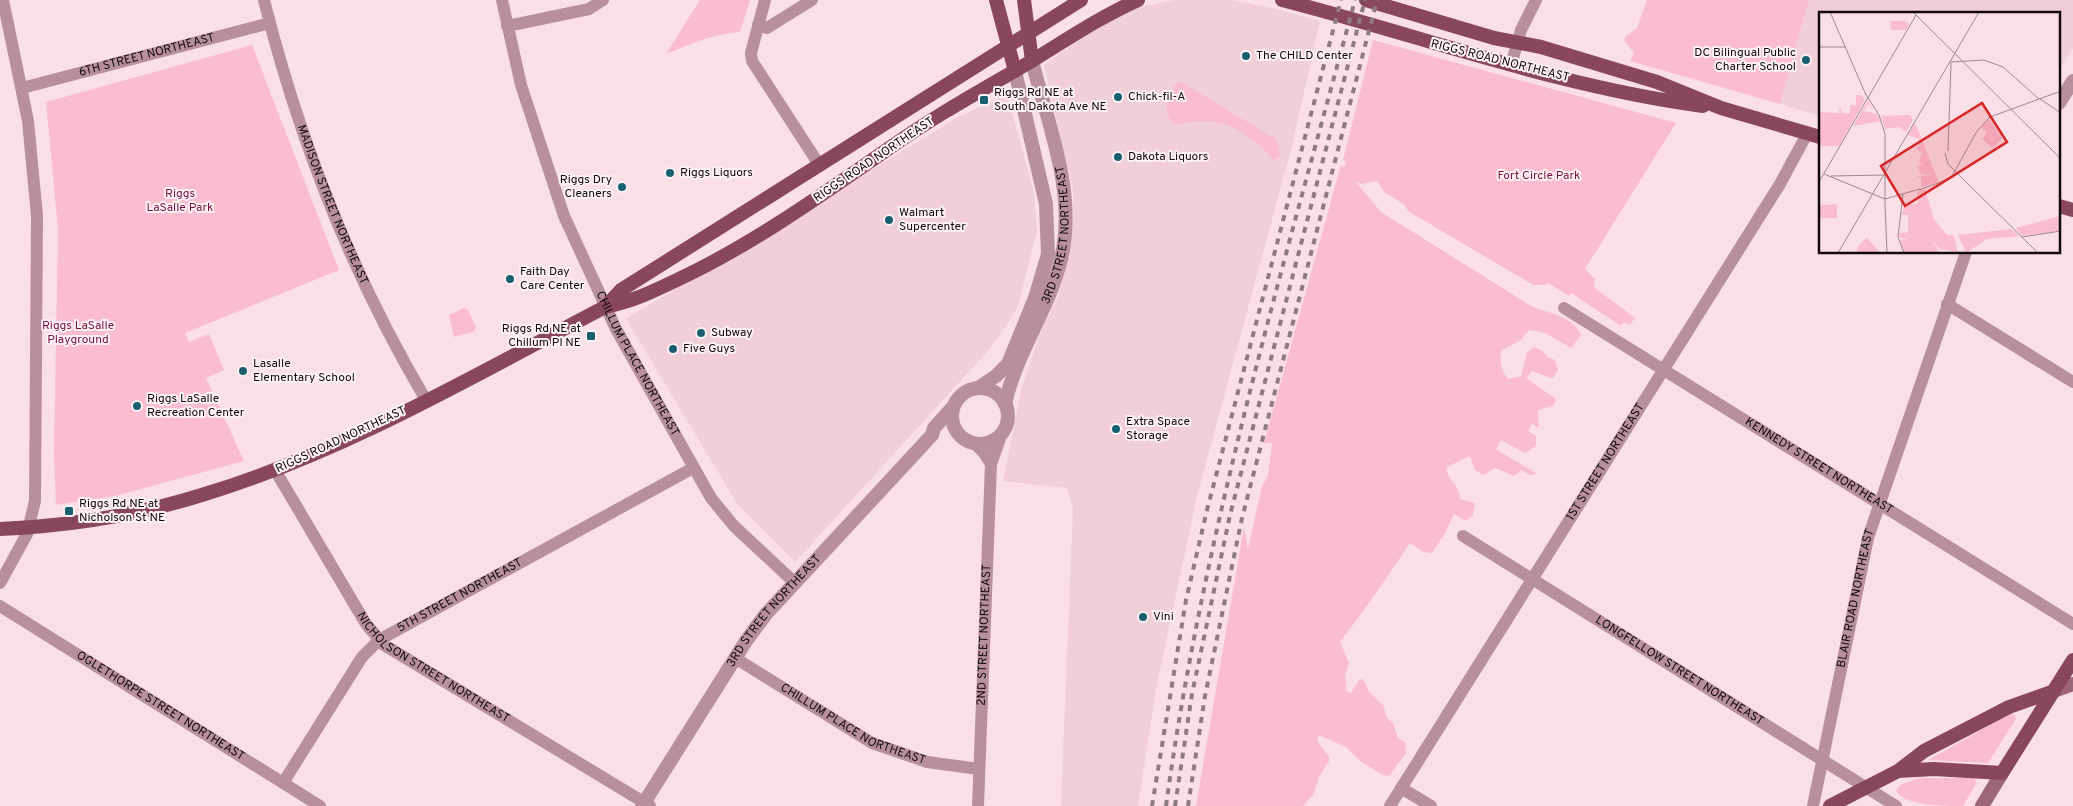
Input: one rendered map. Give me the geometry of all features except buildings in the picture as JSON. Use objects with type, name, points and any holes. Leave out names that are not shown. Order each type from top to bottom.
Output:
[{"type":"main road","points":[[996,0],[1015,71]]},
{"type":"main road","points":[[1024,0],[1032,60]]},
{"type":"main road","name":"RIGGS ROAD NORTHEAST","points":[[605,307],[621,290],[1008,48],[1081,0]]},
{"type":"main road","name":"RIGGS ROAD NORTHEAST","points":[[0,529],[72,523],[167,505],[275,470],[346,440],[605,307],[628,303],[706,267],[788,219],[900,141],[992,83],[1015,71],[1096,20],[1138,0]]},
{"type":"main road","name":"RIGGS ROAD NORTHEAST","points":[[1282,0],[1511,66],[1657,100],[1721,108]]},
{"type":"main road","name":"RIGGS ROAD NORTHEAST","points":[[1366,0],[1494,38],[1541,47],[1657,82],[1721,108],[1814,136]]},
{"type":"main road","points":[[2060,206],[2073,210]]},
{"type":"main road","points":[[1982,806],[2073,660]]},
{"type":"main road","points":[[1830,806],[1898,771],[1924,752],[2009,706],[2073,684]]},
{"type":"main road","points":[[1898,771],[1934,770],[2002,773]]},
{"type":"street","points":[[0,583],[20,550],[30,527],[35,501],[38,248],[32,152],[22,88],[2,0]]},
{"type":"street","name":"MADISON STREET NORTHEAST","points":[[264,0],[304,136],[337,224],[386,327],[426,400]]},
{"type":"street","name":"CHILLUM PLACE NORTHEAST","points":[[502,0],[521,85],[544,158],[564,216],[605,307],[655,395],[693,468],[712,498],[734,526],[794,582]]},
{"type":"street","points":[[507,26],[589,9],[603,0]]},
{"type":"street","points":[[764,0],[751,53],[754,67],[792,120],[820,166]]},
{"type":"street","points":[[758,25],[767,28],[812,0]]},
{"type":"street","points":[[1511,66],[1517,42],[1536,0]]},
{"type":"street","name":"6TH STREET NORTHEAST","points":[[22,88],[270,23]]},
{"type":"street","name":"3RD STREET NORTHEAST","points":[[1005,404],[1012,376],[1027,346],[1062,258],[1065,223],[1065,198],[1058,158],[1032,60]]},
{"type":"street","name":"3RD STREET NORTHEAST","points":[[978,388],[996,376],[1008,364],[1035,298],[1048,254],[1046,204],[1015,71]]},
{"type":"street","points":[[2060,101],[2073,81]]},
{"type":"street","name":"1ST STREET NORTHEAST","points":[[1390,806],[1780,184],[1814,136]]},
{"type":"street","name":"BLAIR ROAD NORTHEAST","points":[[1813,806],[1868,538],[1878,503],[1965,254]]},
{"type":"street","points":[[1947,304],[2073,382]]},
{"type":"street","name":"KENNEDY STREET NORTHEAST","points":[[1564,308],[2073,624]]},
{"type":"street","points":[[961,437],[953,424],[953,407],[962,394],[978,388],[994,392],[1005,404],[1008,420],[1002,434],[989,442],[974,444]]},
{"type":"street","name":"3RD STREET NORTHEAST","points":[[646,805],[735,658],[766,614],[932,435],[934,428],[953,407]]},
{"type":"street","name":"2ND STREET NORTHEAST","points":[[978,806],[991,464],[1002,434]]},
{"type":"street","points":[[932,435],[961,437],[974,444],[984,453],[991,464]]},
{"type":"street","name":"5TH STREET NORTHEAST","points":[[283,783],[362,657],[380,640],[693,468]]},
{"type":"street","name":"NICHOLSON STREET NORTHEAST","points":[[275,470],[366,624],[380,640],[396,654],[646,805]]},
{"type":"street","name":"LONGFELLOW STREET NORTHEAST","points":[[1463,536],[1896,806]]},
{"type":"street","name":"OGLETHORPE STREET NORTHEAST","points":[[0,606],[320,806]]},
{"type":"street","name":"CHILLUM PLACE NORTHEAST","points":[[735,658],[872,743],[927,762],[979,768]]},
{"type":"street","points":[[1401,788],[1431,806]]},
{"type":"shaded area","points":[[1174,0],[1230,0],[1273,8],[1320,21],[1292,146],[1197,496],[1156,689],[1138,806],[1061,806],[1073,508],[1067,488],[1003,481],[1021,390],[1038,339],[1058,296],[1068,257],[1073,219],[1073,189],[1044,65],[1078,40],[1135,8]]},
{"type":"shaded area","name":"DC Bilingual Public Charter School","points":[[1809,0],[2073,0],[2073,48],[2060,69],[2060,12],[1819,12],[1819,116],[1780,104]]},
{"type":"shaded area","points":[[1007,95],[1034,192],[1037,231],[1018,306],[988,351],[795,562],[738,505],[626,319],[960,116]]},
{"type":"green space","points":[[700,0],[750,0],[740,32],[711,37],[666,54]]},
{"type":"green space","points":[[1647,0],[1809,0],[1780,104],[1630,61],[1634,53],[1624,40],[1626,36],[1637,28]]},
{"type":"green space","name":"Fort Circle Park","points":[[1373,40],[1676,123],[1585,269],[1595,279],[1594,286],[1596,289],[1635,318],[1630,325],[1624,322],[1621,326],[1571,293],[1569,296],[1548,283],[1546,285],[1533,285],[1408,211],[1404,204],[1385,193],[1377,181],[1361,184],[1355,181],[1381,212],[1533,307],[1567,320],[1578,329],[1581,335],[1571,348],[1545,333],[1529,330],[1521,340],[1502,350],[1500,357],[1501,366],[1509,379],[1521,376],[1527,353],[1534,347],[1543,351],[1547,357],[1555,360],[1558,370],[1554,377],[1550,378],[1532,371],[1526,378],[1556,399],[1553,406],[1538,410],[1539,428],[1532,424],[1528,431],[1536,436],[1536,446],[1525,453],[1501,440],[1496,449],[1537,474],[1530,475],[1521,470],[1514,476],[1495,468],[1483,475],[1475,470],[1470,456],[1447,467],[1448,475],[1458,489],[1460,499],[1475,503],[1473,515],[1466,521],[1454,514],[1432,553],[1423,552],[1410,543],[1340,642],[1349,663],[1345,676],[1347,692],[1351,693],[1359,680],[1363,679],[1370,693],[1383,705],[1387,718],[1393,723],[1398,738],[1405,742],[1406,753],[1389,776],[1383,775],[1360,761],[1346,747],[1319,735],[1317,740],[1329,757],[1329,761],[1320,775],[1313,795],[1303,806],[1196,806],[1244,527],[1248,549],[1262,486],[1268,476],[1272,443],[1264,443],[1341,165],[1344,167],[1346,162],[1343,160]]},
{"type":"green space","name":"Riggs LaSalle Park","points":[[252,45],[339,270],[185,333],[189,342],[209,334],[224,370],[206,378],[244,461],[115,496],[56,505],[54,454],[58,229],[46,102]]},
{"type":"green space","points":[[1180,81],[1277,140],[1280,153],[1279,158],[1273,160],[1250,138],[1225,124],[1203,121],[1180,124],[1172,123],[1167,112],[1167,100],[1171,89]]},
{"type":"green space","points":[[464,308],[468,310],[476,327],[475,331],[454,337],[449,315]]},
{"type":"green space","points":[[2010,714],[2014,714],[2016,719],[1988,763],[1928,760]]},
{"type":"green space","points":[[1920,778],[1974,778],[1977,782],[1963,806],[1915,802],[1906,799],[1896,790],[1902,784]]},
{"type":"railway","points":[[1152,806],[1186,600],[1207,510],[1341,0]]},
{"type":"railway","points":[[1166,806],[1182,704],[1223,501],[1274,300],[1355,0]]},
{"type":"railway","points":[[1175,806],[1192,694],[1230,515],[1365,0]]},
{"type":"railway","points":[[1188,806],[1205,696],[1242,518],[1377,0]]},
{"type":"place","name":"The CHILD Center","points":[[1246,56]]},
{"type":"place","name":"DC Bilingual Public Charter School","points":[[1806,60]]},
{"type":"place","name":"Chick-fil-A","points":[[1118,97]]},
{"type":"place","name":"Riggs Rd NE at South Dakota Ave NE","points":[[984,100]]},
{"type":"place","name":"Dakota Liquors","points":[[1118,157]]},
{"type":"place","name":"Riggs Liquors","points":[[670,173]]},
{"type":"place","name":"Riggs Dry Cleaners","points":[[622,187]]},
{"type":"place","name":"Walmart Supercenter","points":[[889,220]]},
{"type":"place","name":"Faith Day Care Center","points":[[510,279]]},
{"type":"place","name":"Subway","points":[[701,333]]},
{"type":"place","name":"Riggs Rd NE at Chillum Pl NE","points":[[591,336]]},
{"type":"place","name":"Five Guys","points":[[673,349]]},
{"type":"place","name":"Lasalle Elementary School","points":[[243,371]]},
{"type":"place","name":"Riggs LaSalle Recreation Center","points":[[137,406]]},
{"type":"place","name":"Extra Space Storage","points":[[1116,429]]},
{"type":"place","name":"Riggs Rd NE at Nicholson St NE","points":[[69,511]]},
{"type":"place","name":"Vini","points":[[1143,617]]},
{"type":"park label","name":"Riggs LaSalle Playground","points":[[78,333]]}]
